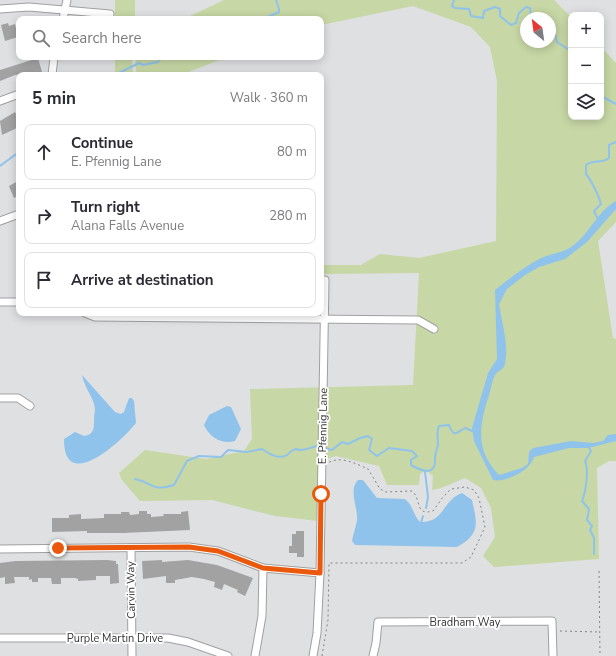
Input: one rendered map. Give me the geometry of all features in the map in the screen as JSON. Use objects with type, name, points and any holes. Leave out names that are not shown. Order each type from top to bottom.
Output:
[{"type":"street","points":[[65,16],[67,0]]},
{"type":"street","points":[[0,9],[29,7],[110,14]]},
{"type":"street","points":[[52,72],[54,60]]},
{"type":"street","points":[[0,101],[16,95]]},
{"type":"street","points":[[0,221],[16,215]]},
{"type":"street","name":"E. Pfennig Lane","points":[[313,656],[317,633],[320,573],[325,280]]},
{"type":"street","points":[[0,302],[16,302]]},
{"type":"street","points":[[92,316],[418,320],[434,329]]},
{"type":"street","points":[[0,398],[18,398],[30,406]]},
{"type":"street","points":[[0,549],[189,547],[218,551],[263,568],[320,573]]},
{"type":"street","name":"Carvin Way","points":[[131,548],[132,656]]},
{"type":"street","points":[[255,656],[262,616],[263,568]]},
{"type":"street","name":"Bradham Way","points":[[373,656],[378,622],[552,621],[552,656]]},
{"type":"street","name":"Purple Martin Drive","points":[[0,638],[178,639],[228,656]]},
{"type":"path","points":[[322,656],[328,620],[329,563],[462,563],[471,557],[485,527],[479,498],[474,490],[465,487],[451,489],[443,496],[433,511],[423,512],[419,508],[416,494],[412,491],[386,492],[380,489],[368,469],[344,460],[336,460],[328,464]]},
{"type":"path","points":[[599,571],[600,656]]},
{"type":"path","points":[[560,631],[599,632]]},
{"type":"green space","points":[[115,0],[135,0],[135,16],[115,16]]},
{"type":"green space","points":[[224,0],[554,0],[568,14],[568,120],[604,120],[604,50],[616,63],[616,222],[598,241],[613,338],[616,339],[616,461],[609,461],[597,468],[599,559],[494,567],[483,556],[495,537],[491,508],[481,488],[465,478],[432,490],[433,476],[426,470],[420,474],[419,485],[387,485],[379,466],[336,456],[324,460],[318,521],[275,516],[212,500],[140,501],[122,480],[119,473],[145,450],[206,459],[244,451],[252,439],[250,389],[413,385],[419,273],[324,274],[324,265],[361,265],[380,254],[419,258],[496,241],[497,81],[490,47],[471,27],[413,6],[324,24],[324,16],[190,16]]},
{"type":"green space","points":[[115,60],[132,60],[133,72],[115,72]]},
{"type":"green space","points":[[136,60],[219,60],[189,72],[136,72],[135,64]]},
{"type":"water","points":[[616,201],[616,209],[587,242],[565,259],[539,267],[525,275],[507,289],[499,304],[506,342],[505,364],[503,368],[496,373],[493,380],[483,417],[481,437],[486,456],[491,466],[499,475],[522,468],[528,464],[529,452],[533,448],[571,441],[594,443],[603,441],[608,435],[616,434],[616,441],[588,448],[569,448],[534,457],[532,462],[523,471],[504,480],[493,480],[474,441],[472,428],[488,373],[497,359],[495,290],[535,261],[571,247],[580,239],[600,215]]},
{"type":"water","points":[[82,375],[115,412],[121,414],[124,412],[129,398],[132,398],[134,401],[136,423],[108,450],[83,463],[73,463],[67,455],[64,439],[75,432],[84,436],[92,433],[95,410],[93,400],[84,383]]},
{"type":"water","points":[[227,406],[231,407],[241,429],[235,441],[230,442],[216,439],[209,433],[204,425],[209,415]]},
{"type":"water","points":[[358,480],[363,480],[377,498],[405,499],[408,501],[420,522],[434,519],[455,496],[462,493],[472,500],[476,522],[474,532],[465,542],[457,547],[355,545],[352,541],[357,520],[354,489]]},
{"type":"building","points":[[8,23],[9,26],[15,24],[16,38],[5,41],[1,25]]},
{"type":"building","points":[[32,60],[39,60],[42,72],[16,72],[16,75],[0,81],[0,70]]},
{"type":"building","points":[[15,112],[16,128],[2,135],[0,121]]},
{"type":"building","points":[[16,182],[16,197],[14,198],[9,186]]},
{"type":"building","points":[[139,511],[147,511],[147,514],[151,514],[151,517],[164,516],[163,514],[181,514],[181,512],[188,511],[190,530],[123,533],[87,533],[87,531],[52,532],[52,518],[69,518],[69,515],[81,514],[81,519],[104,518],[104,514],[121,514],[121,512],[129,512],[130,515],[139,514]]},
{"type":"building","points":[[296,531],[304,531],[304,557],[297,557],[297,553],[289,553],[289,546],[292,546],[292,534],[296,534]]},
{"type":"building","points":[[162,560],[162,562],[188,560],[217,565],[253,578],[245,596],[237,592],[238,590],[224,584],[222,590],[214,587],[215,582],[192,577],[175,580],[175,583],[166,583],[166,576],[143,579],[142,561]]},
{"type":"building","points":[[16,561],[116,561],[116,564],[118,564],[119,583],[110,584],[110,576],[96,576],[96,580],[78,581],[78,579],[75,578],[61,578],[61,584],[52,584],[51,578],[38,578],[38,582],[32,582],[32,579],[29,580],[29,577],[14,577],[15,583],[5,584],[5,577],[0,578],[0,563]]},
{"type":"waterway","points":[[270,16],[279,12],[276,0]]},
{"type":"waterway","points":[[454,0],[452,6],[455,8],[469,9],[471,16],[483,18],[484,11],[495,7],[500,9],[500,16],[511,25],[516,23],[520,12]]},
{"type":"waterway","points":[[520,12],[526,7],[530,8],[530,12]]},
{"type":"waterway","points":[[556,38],[557,42],[568,49]]},
{"type":"waterway","points":[[121,72],[139,63],[143,65],[158,62],[160,60]]},
{"type":"waterway","points":[[604,98],[616,104]]},
{"type":"waterway","points":[[599,221],[594,211],[601,204],[595,188],[586,174],[586,165],[609,158],[609,145],[616,142]]},
{"type":"waterway","points":[[0,166],[16,154]]},
{"type":"waterway","points":[[324,448],[332,450],[342,442],[348,444],[368,436],[372,439],[369,450],[377,456],[389,448],[412,451],[417,456],[411,460],[411,465],[428,471],[431,470],[435,464],[435,455],[438,445],[437,433],[439,426],[449,425],[454,433],[457,433],[465,428],[475,432]]},
{"type":"waterway","points":[[135,479],[156,487],[166,487],[174,485],[187,461],[199,456],[221,457],[228,450],[247,452],[262,449],[277,457],[281,457],[287,455],[294,449],[305,450],[321,446]]},
{"type":"waterway","points":[[588,446],[591,451],[585,461],[587,470],[585,492],[582,501],[589,509],[587,520],[592,526],[590,530],[594,538],[594,554]]},
{"type":"waterway","points":[[425,472],[428,497],[426,508]]},
{"type":"waterway","points":[[421,523],[423,516]]},
{"type":"route","points":[[58,548],[189,547],[218,551],[263,568],[292,572],[320,573],[321,494]]}]
